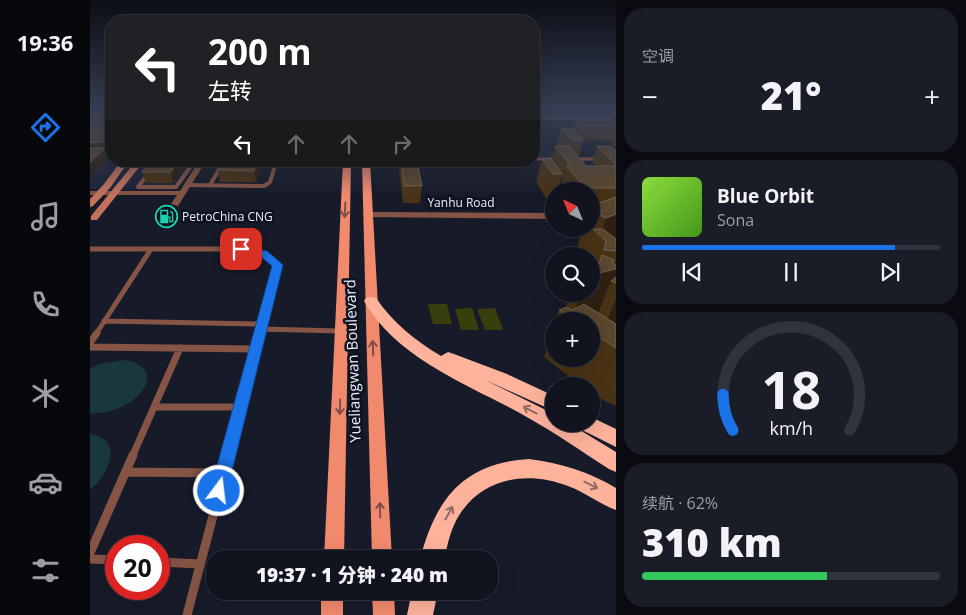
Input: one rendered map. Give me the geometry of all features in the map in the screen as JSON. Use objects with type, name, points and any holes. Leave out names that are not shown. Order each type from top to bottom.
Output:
[{"type":"highway","points":[[372,301],[380,316],[412,345],[436,361],[531,411],[616,463]]},
{"type":"highway","points":[[395,329],[439,354],[501,379],[545,400]]},
{"type":"highway","points":[[600,430],[616,439]]},
{"type":"highway","points":[[435,550],[450,510],[466,491],[479,481],[496,473],[516,468],[556,471],[578,478],[616,500]]},
{"type":"highway","points":[[420,615],[423,600]]},
{"type":"main road","points":[[90,204],[120,167]]},
{"type":"main road","points":[[92,220],[136,167]]},
{"type":"main road","name":"Yueliangwan Boulevard","points":[[334,550],[343,331],[344,214],[347,167]]},
{"type":"main road","name":"Yueliangwan Boulevard","points":[[366,167],[382,550]]},
{"type":"main road","points":[[332,600],[332,615]]},
{"type":"main road","points":[[383,600],[384,615]]},
{"type":"street","points":[[175,204],[199,167]]},
{"type":"street","points":[[90,193],[181,194]]},
{"type":"street","name":"Yanhu Road","points":[[369,215],[545,216]]},
{"type":"lane","points":[[90,156],[105,155]]},
{"type":"lane","points":[[540,159],[561,159]]},
{"type":"lane","points":[[570,159],[616,159]]},
{"type":"lane","points":[[153,167],[138,187],[176,187],[190,167]]},
{"type":"lane","points":[[210,186],[220,167]]},
{"type":"lane","points":[[187,185],[267,185],[270,182],[275,167]]},
{"type":"lane","points":[[90,249],[241,249],[264,254],[278,265],[187,615]]},
{"type":"lane","points":[[90,343],[151,249]]},
{"type":"lane","points":[[104,321],[261,326],[343,331]]},
{"type":"lane","points":[[90,347],[255,349]]},
{"type":"lane","points":[[90,553],[180,348]]},
{"type":"lane","points":[[154,408],[240,407]]},
{"type":"lane","points":[[126,472],[223,473]]},
{"type":"lane","points":[[90,559],[105,560]]},
{"type":"lane","points":[[170,563],[200,564]]},
{"type":"path","points":[[90,181],[105,166]]},
{"type":"path","points":[[90,171],[110,171]]},
{"type":"shaded area","points":[[90,139],[105,139],[105,167],[193,167],[177,189],[90,190]]},
{"type":"shaded area","points":[[540,139],[542,139],[557,158],[540,158]]},
{"type":"shaded area","points":[[124,360],[143,367],[146,373],[147,380],[140,394],[124,406],[107,412],[90,413],[90,369],[100,364]]},
{"type":"shaded area","points":[[90,434],[101,438],[107,443],[110,450],[110,459],[103,476],[90,490]]},
{"type":"green space","points":[[428,304],[447,304],[452,324],[433,324]]},
{"type":"green space","points":[[472,308],[479,330],[461,330],[455,309]]},
{"type":"green space","points":[[495,308],[503,330],[485,330],[477,309]]},
{"type":"building","points":[[90,139],[105,139],[105,141],[90,143]]},
{"type":"building","points":[[555,146],[569,146],[586,166],[616,166],[616,188],[600,188],[600,182],[580,182],[567,166],[571,166]]},
{"type":"building","points":[[597,146],[611,146],[616,151],[616,165]]},
{"type":"building","points":[[90,148],[105,148],[90,162]]},
{"type":"building","points":[[542,159],[551,159],[562,174],[553,174]]},
{"type":"building","points":[[146,167],[174,167],[171,172],[142,172]]},
{"type":"building","points":[[220,167],[256,167],[254,171],[218,170]]},
{"type":"building","points":[[402,167],[418,167],[422,186],[404,186]]},
{"type":"building","points":[[616,197],[616,214],[606,218],[600,215],[602,211],[600,210],[600,203]]},
{"type":"building","points":[[600,229],[603,229],[616,239],[616,251],[604,250],[606,241],[600,235]]},
{"type":"building","points":[[602,255],[614,260],[613,264],[616,265],[616,269],[600,273]]},
{"type":"building","points":[[584,304],[597,312],[562,312],[559,310],[567,307],[572,310]]},
{"type":"building","points":[[600,314],[616,324],[616,348],[600,338]]},
{"type":"place","name":"PetroChina CNG","points":[[166,217]]},
{"type":"route","points":[[219,491],[278,265],[264,254],[241,249]]}]
